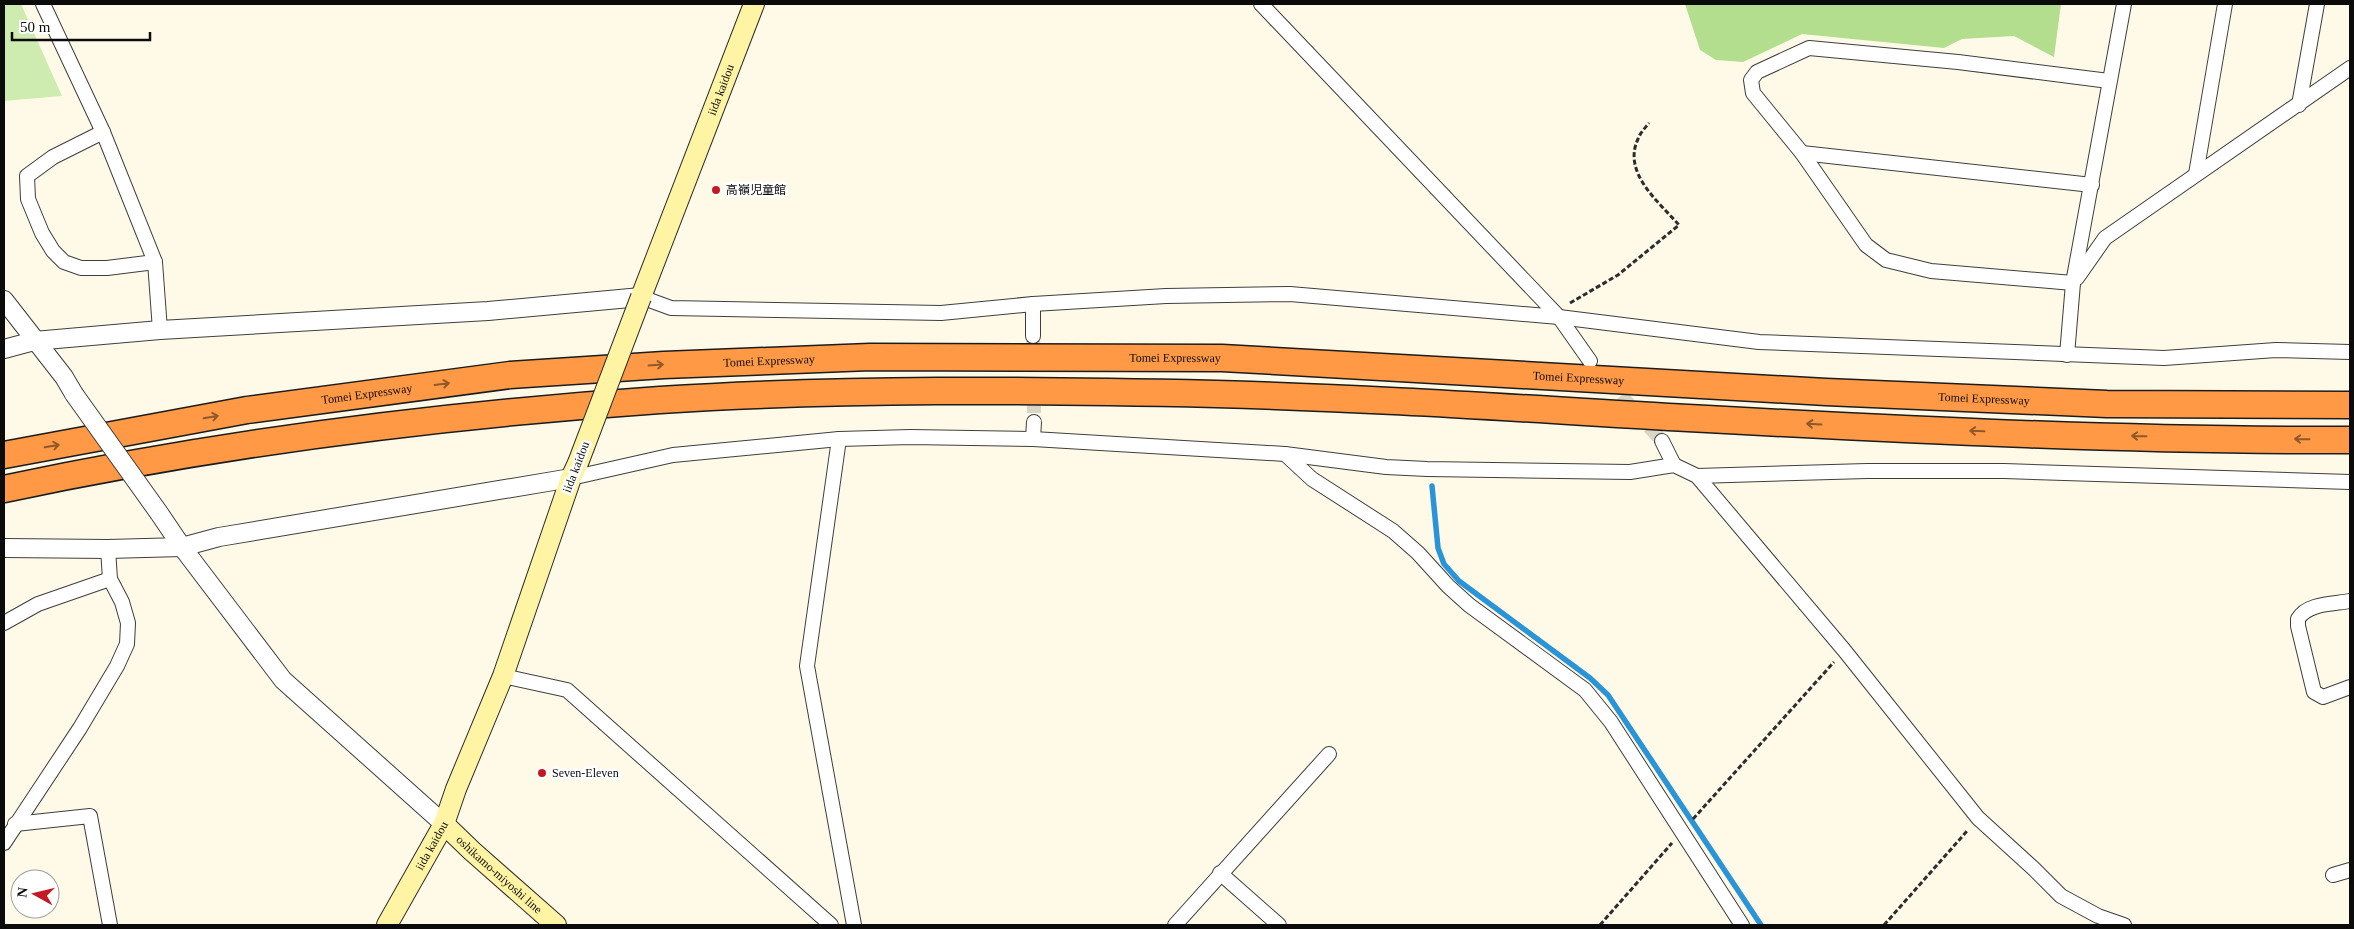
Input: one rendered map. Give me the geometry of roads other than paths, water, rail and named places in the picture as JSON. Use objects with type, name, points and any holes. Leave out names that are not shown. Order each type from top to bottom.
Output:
[{"type":"highway","name":"Tomei Expressway","points":[[4,455],[246,410],[510,375],[664,365],[870,357],[1222,358],[1826,392],[2107,404],[2350,405]]},
{"type":"highway","points":[[4,488],[252,444],[386,425],[507,412],[665,400],[870,392],[1054,391],[1221,394],[1896,428],[2118,436],[2350,440]]},
{"type":"main road","name":"iida kaidou","points":[[387,925],[444,824],[456,789],[503,676],[575,470],[754,4]]},
{"type":"main road","name":"oshikamo-miyoshi line","points":[[444,824],[556,925]]},
{"type":"street","points":[[43,4],[103,132],[155,262],[160,330]]},
{"type":"street","points":[[1260,4],[1559,317],[1590,361]]},
{"type":"street","points":[[2067,355],[2074,283],[2124,4]]},
{"type":"street","points":[[2196,174],[2225,4]]},
{"type":"street","points":[[2300,105],[2317,4]]},
{"type":"street","points":[[2074,283],[1931,271],[1886,260],[1866,245],[1802,153],[1753,93],[1752,80],[1757,72],[1809,48],[1958,62],[2110,82]]},
{"type":"street","points":[[2074,283],[2105,238],[2196,174],[2300,105],[2350,68]]},
{"type":"street","points":[[103,132],[53,157],[27,176],[28,200],[42,233],[53,251],[64,262],[81,268],[155,262]]},
{"type":"street","points":[[1802,153],[2092,185]]},
{"type":"street","points":[[4,349],[34,341],[160,330],[488,311],[641,297],[671,308],[941,313],[1033,304],[1166,296],[1290,294],[1559,317],[1759,342],[2164,358],[2276,350],[2350,352]]},
{"type":"street","points":[[4,300],[34,341],[64,377],[182,547],[283,680],[444,824]]},
{"type":"street","points":[[1032,336],[1033,304]]},
{"type":"street","points":[[1033,439],[1034,422]]},
{"type":"street","points":[[4,548],[108,549],[182,547],[218,537],[575,470],[673,455],[839,439],[910,437],[1033,439],[1285,454],[1386,467],[1427,470],[1630,472],[1674,465],[1697,476],[1844,650],[1978,818],[2061,896],[2098,916],[2124,925]]},
{"type":"street","points":[[839,439],[807,666],[854,925]]},
{"type":"street","points":[[1662,441],[1674,465]]},
{"type":"street","points":[[1285,454],[1312,479],[1393,531],[1418,553],[1448,586],[1469,605],[1585,690],[1611,722],[1742,925]]},
{"type":"street","points":[[1697,476],[1857,471],[2004,471],[2350,482]]},
{"type":"street","points":[[4,843],[80,728],[117,666],[127,644],[128,623],[122,602],[110,579],[108,549]]},
{"type":"street","points":[[4,623],[38,604],[110,579]]},
{"type":"street","points":[[2350,601],[2305,610],[2298,619],[2298,626],[2314,692],[2323,697],[2350,687]]},
{"type":"street","points":[[503,676],[567,690],[831,925]]},
{"type":"street","points":[[1175,925],[1329,754]]},
{"type":"street","points":[[15,824],[90,816],[110,925]]},
{"type":"street","points":[[2332,875],[2350,870]]},
{"type":"street","points":[[1220,873],[1279,925]]},
{"type":"waterway","points":[[1432,486],[1438,548],[1444,564],[1459,581],[1590,678],[1608,695],[1761,925]]},
{"type":"tunnel","points":[[1033,336],[1034,422]]},
{"type":"tunnel","points":[[1607,380],[1662,441]]},
{"type":"place","name":"高嶺児童館","points":[[716,190]]},
{"type":"place","name":"Seven-Eleven","points":[[542,773]]}]
